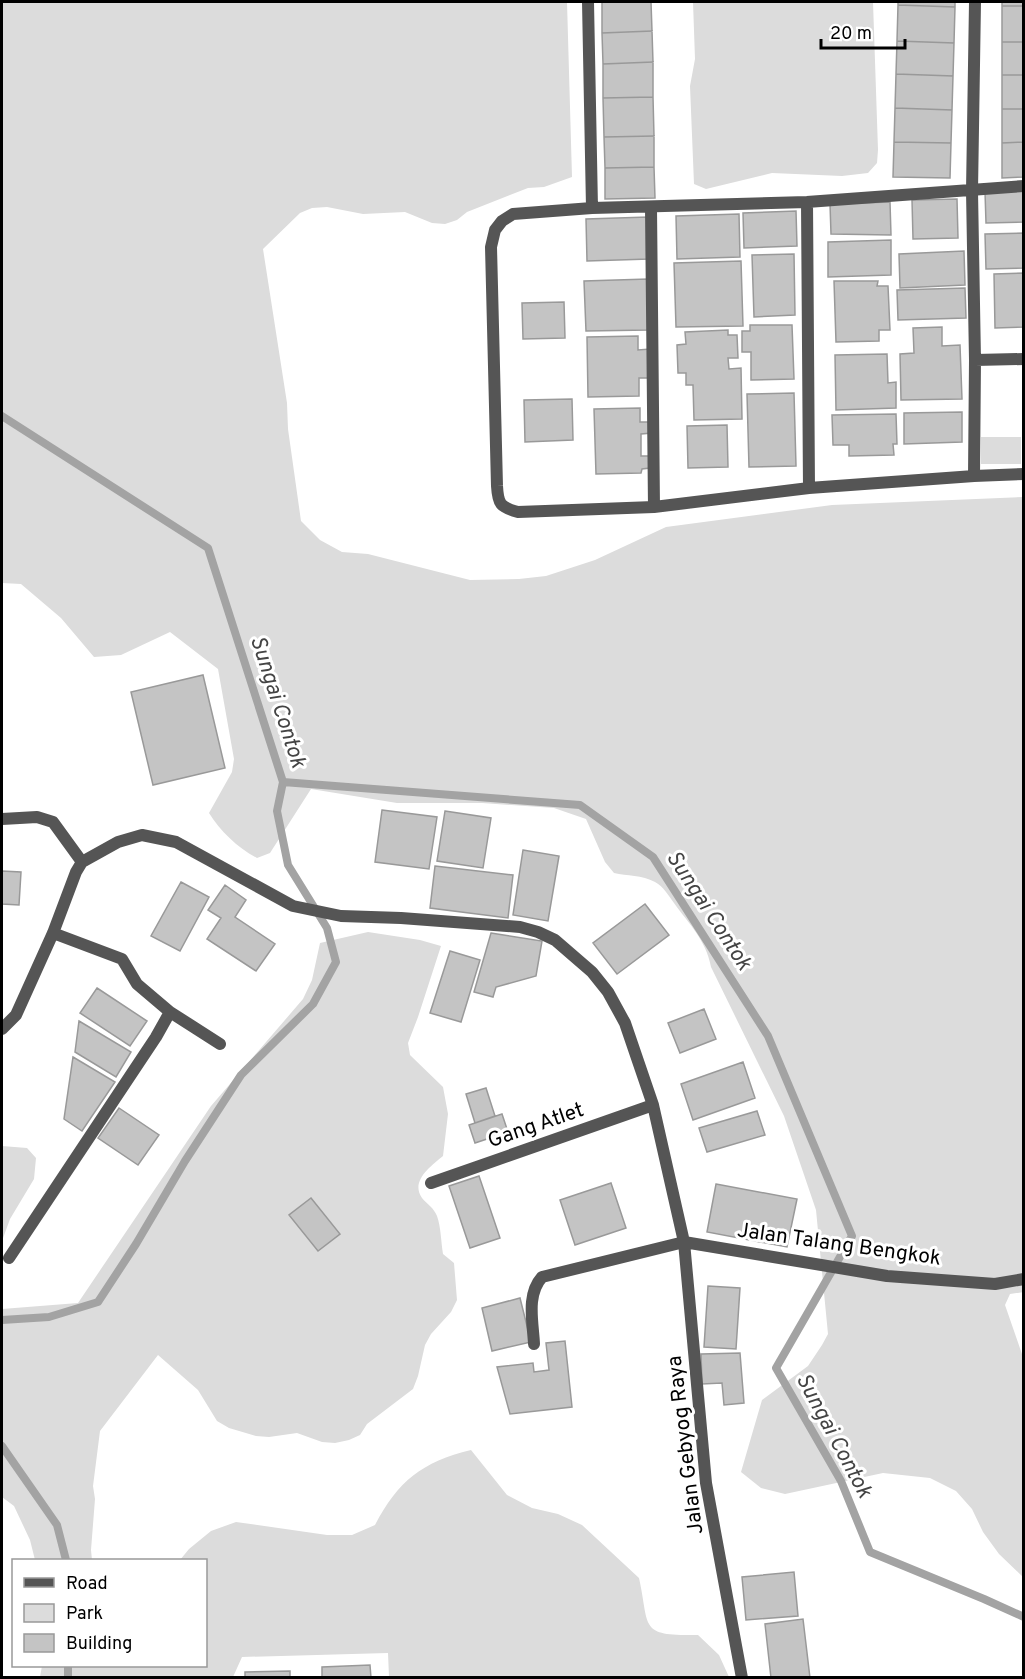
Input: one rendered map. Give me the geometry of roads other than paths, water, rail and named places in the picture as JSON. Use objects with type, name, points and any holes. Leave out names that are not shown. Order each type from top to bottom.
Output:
[{"type":"street","points":[[588,2],[592,208]]},
{"type":"street","points":[[974,476],[975,360],[972,191],[975,2]]},
{"type":"street","points":[[1023,186],[807,202],[592,208],[513,214],[502,221],[495,230],[491,247],[498,501],[505,509],[518,512],[654,507],[809,488],[1023,474]]},
{"type":"street","points":[[807,202],[809,488]]},
{"type":"street","points":[[651,208],[654,507]]},
{"type":"street","points":[[975,360],[1023,359]]},
{"type":"street","points":[[2,819],[37,817],[53,822],[82,862],[16,1015],[2,1029]]},
{"type":"street","name":"Jalan Gebyog Raya","points":[[82,862],[118,842],[142,835],[176,842],[293,906],[341,916],[520,927],[555,940],[592,972],[608,992],[625,1023],[654,1106],[684,1242],[706,1484],[742,1677]]},
{"type":"street","points":[[53,933],[122,960],[137,984],[170,1012],[220,1044]]},
{"type":"street","points":[[9,1258],[156,1037],[170,1012]]},
{"type":"street","name":"Gang Atlet","points":[[431,1183],[654,1106]]},
{"type":"street","points":[[534,1344],[532,1300],[534,1286],[542,1278],[684,1242]]},
{"type":"street","name":"Jalan Talang Bengkok","points":[[684,1242],[887,1276],[995,1284],[1023,1279]]},
{"type":"waterway","name":"Sungai Contok","points":[[2,416],[208,548],[283,782],[580,805],[653,857],[768,1036],[852,1236],[776,1368],[841,1481],[870,1552],[1024,1617]]},
{"type":"waterway","points":[[2,1320],[49,1317],[98,1302],[241,1075],[313,1004],[336,962],[327,928],[288,865],[277,811],[283,782]]},
{"type":"waterway","points":[[2,1446],[57,1525],[66,1559]]},
{"type":"waterway","points":[[68,1667],[68,1678]]}]
